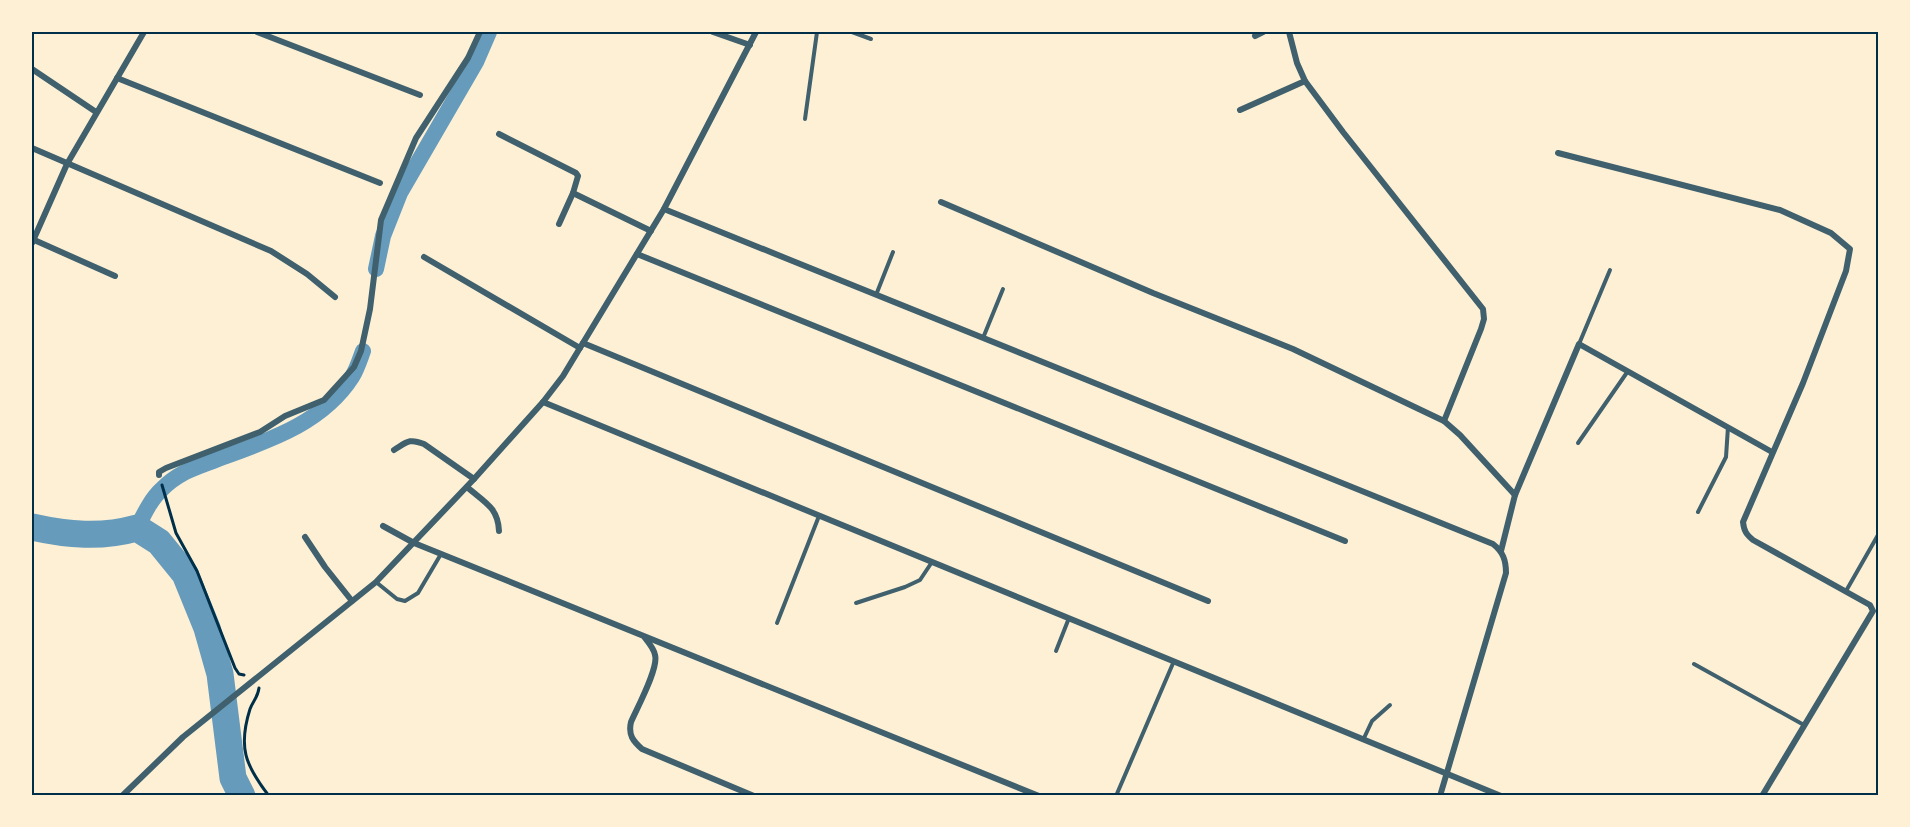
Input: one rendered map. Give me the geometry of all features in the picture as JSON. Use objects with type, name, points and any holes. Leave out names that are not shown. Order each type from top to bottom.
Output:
[{"type":"street","points":[[115,276],[32,240],[96,112],[144,32]]},
{"type":"street","points":[[257,32],[420,95]]},
{"type":"street","points":[[159,475],[159,472],[166,468],[260,432],[285,416],[324,400],[354,367],[361,351],[370,309],[381,220],[416,138],[468,58],[480,32]]},
{"type":"street","points":[[713,32],[750,45]]},
{"type":"street","points":[[122,795],[183,737],[376,582],[467,487],[543,402],[563,376],[664,209],[756,32]]},
{"type":"street","points":[[1255,36],[1263,32]]},
{"type":"street","points":[[1289,32],[1297,63],[1305,81],[1483,309],[1484,319],[1444,421]]},
{"type":"street","points":[[32,69],[96,112]]},
{"type":"street","points":[[117,78],[380,183]]},
{"type":"street","points":[[1240,110],[1305,81]]},
{"type":"street","points":[[499,134],[576,172],[578,176],[560,224]]},
{"type":"street","points":[[32,148],[271,251],[308,274],[335,297]]},
{"type":"street","points":[[1558,153],[1780,210],[1831,233],[1850,249],[1846,271],[1803,383],[1743,522],[1745,534],[1753,540],[1870,605],[1876,612],[1762,795]]},
{"type":"street","points":[[573,192],[651,231]]},
{"type":"street","points":[[941,202],[1153,293],[1293,349],[1444,421],[1460,435],[1515,495]]},
{"type":"street","points":[[664,209],[1484,539],[1502,551]]},
{"type":"street","points":[[637,254],[1345,541]]},
{"type":"street","points":[[424,257],[582,345],[1208,601]]},
{"type":"street","points":[[1440,795],[1506,573],[1502,551],[1515,495],[1579,344],[1772,452]]},
{"type":"street","points":[[543,402],[1500,795]]},
{"type":"street","points":[[394,450],[409,440],[415,440],[474,479]]},
{"type":"street","points":[[467,487],[496,512],[500,531]]},
{"type":"street","points":[[383,526],[414,543],[645,638],[1039,795]]},
{"type":"street","points":[[305,537],[352,601]]},
{"type":"street","points":[[645,638],[656,660],[629,729],[634,742],[642,749],[754,795]]},
{"type":"lane","points":[[805,119],[817,32]]},
{"type":"lane","points":[[852,32],[871,39]]},
{"type":"lane","points":[[876,295],[893,252]]},
{"type":"lane","points":[[1579,344],[1610,270]]},
{"type":"lane","points":[[983,338],[1003,289]]},
{"type":"lane","points":[[1578,443],[1628,371]]},
{"type":"lane","points":[[1698,512],[1726,457],[1728,428]]},
{"type":"lane","points":[[777,623],[820,515]]},
{"type":"lane","points":[[1846,591],[1878,535]]},
{"type":"lane","points":[[376,582],[397,599],[405,601],[418,593],[441,554]]},
{"type":"lane","points":[[856,603],[920,580],[932,561]]},
{"type":"lane","points":[[1056,651],[1069,617]]},
{"type":"lane","points":[[1116,795],[1174,660]]},
{"type":"lane","points":[[1694,664],[1804,725]]},
{"type":"lane","points":[[1364,738],[1372,721],[1390,705]]},
{"type":"path","points":[[159,475],[176,533],[197,572],[236,668],[240,674],[246,676]]},
{"type":"path","points":[[260,690],[257,699],[251,705],[243,749],[248,766],[269,795]]},
{"type":"waterway","points":[[376,269],[383,236],[400,193],[476,62],[489,32]]},
{"type":"waterway","points":[[137,528],[154,497],[175,478],[274,438],[309,419],[325,407],[352,377],[363,351]]},
{"type":"waterway","points":[[32,527],[84,534],[110,533],[137,528],[159,542],[185,574],[207,628],[220,674],[233,778],[242,796]]}]
